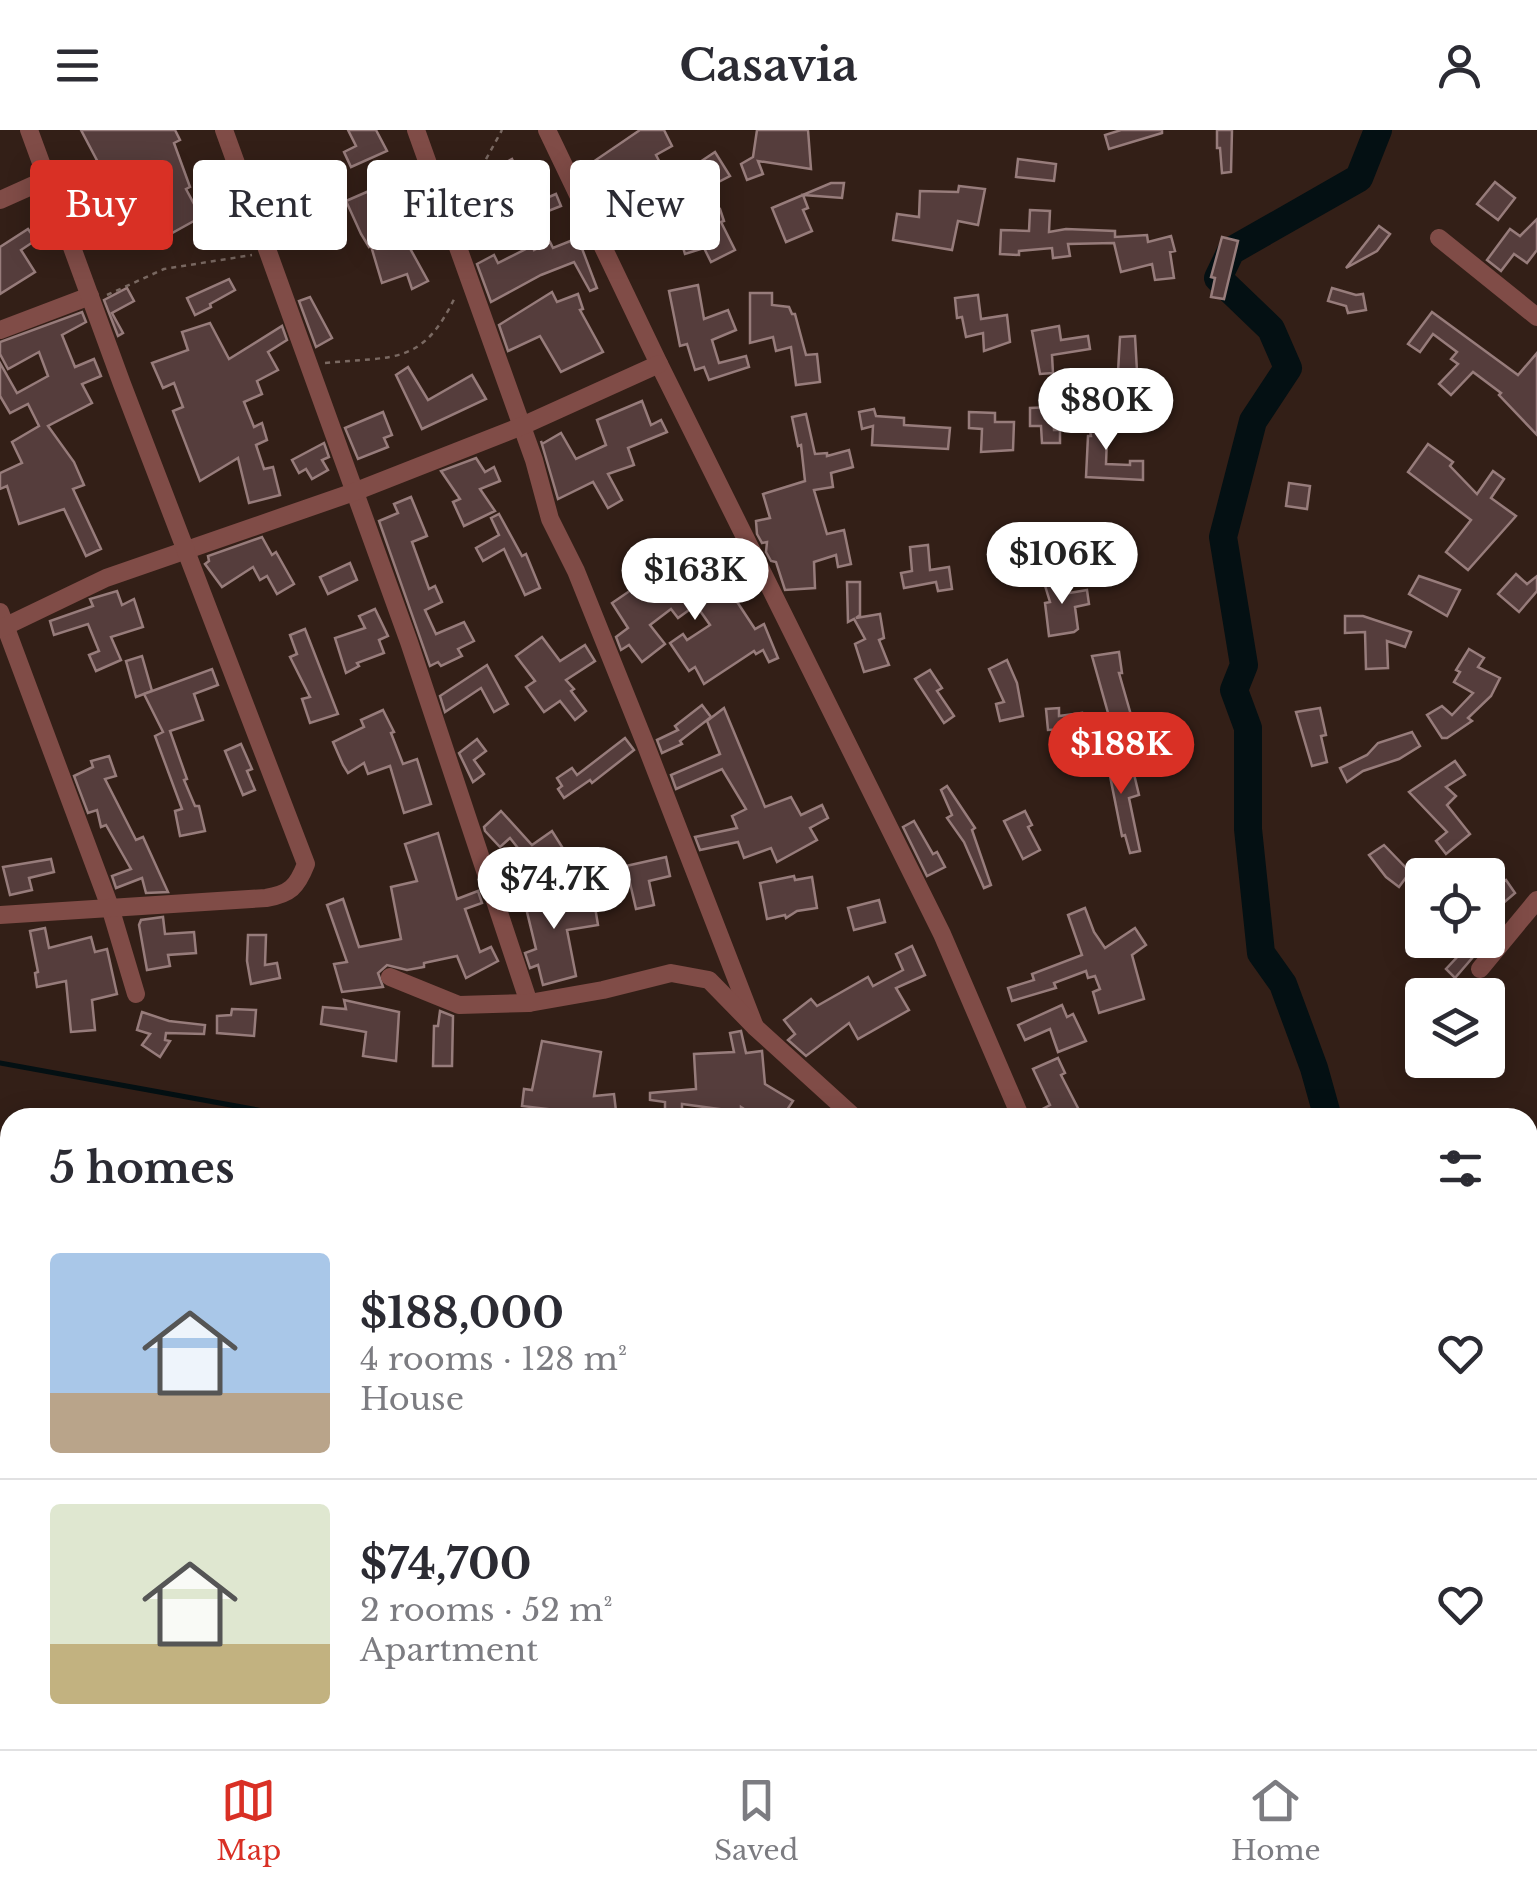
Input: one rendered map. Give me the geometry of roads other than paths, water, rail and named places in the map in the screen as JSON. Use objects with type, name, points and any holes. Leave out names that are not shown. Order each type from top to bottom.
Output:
[{"type":"street","points":[[29,130],[40,160]]},
{"type":"street","points":[[224,130],[409,642],[529,1003]]},
{"type":"street","points":[[416,130],[522,426],[550,519],[611,657],[755,1027]]},
{"type":"street","points":[[547,130],[942,934],[1017,1108]]},
{"type":"street","points":[[0,200],[30,187]]},
{"type":"street","points":[[1439,238],[1537,317]]},
{"type":"street","points":[[0,916],[288,894],[299,883],[306,864],[73,250]]},
{"type":"street","points":[[0,330],[91,299]]},
{"type":"street","points":[[136,994],[110,907],[2,623],[106,578],[354,492],[522,426],[659,364]]},
{"type":"street","points":[[1480,969],[1537,900]]},
{"type":"street","points":[[390,977],[460,1005],[529,1003],[671,973],[709,980],[844,1108]]},
{"type":"waterway","points":[[1325,1108],[1283,984],[1261,953],[1248,829],[1248,728],[1234,690],[1244,665],[1223,537],[1253,421],[1288,368],[1271,329],[1218,278],[1231,251],[1359,178],[1378,130]]},
{"type":"waterway","points":[[0,1063],[247,1108]]}]
